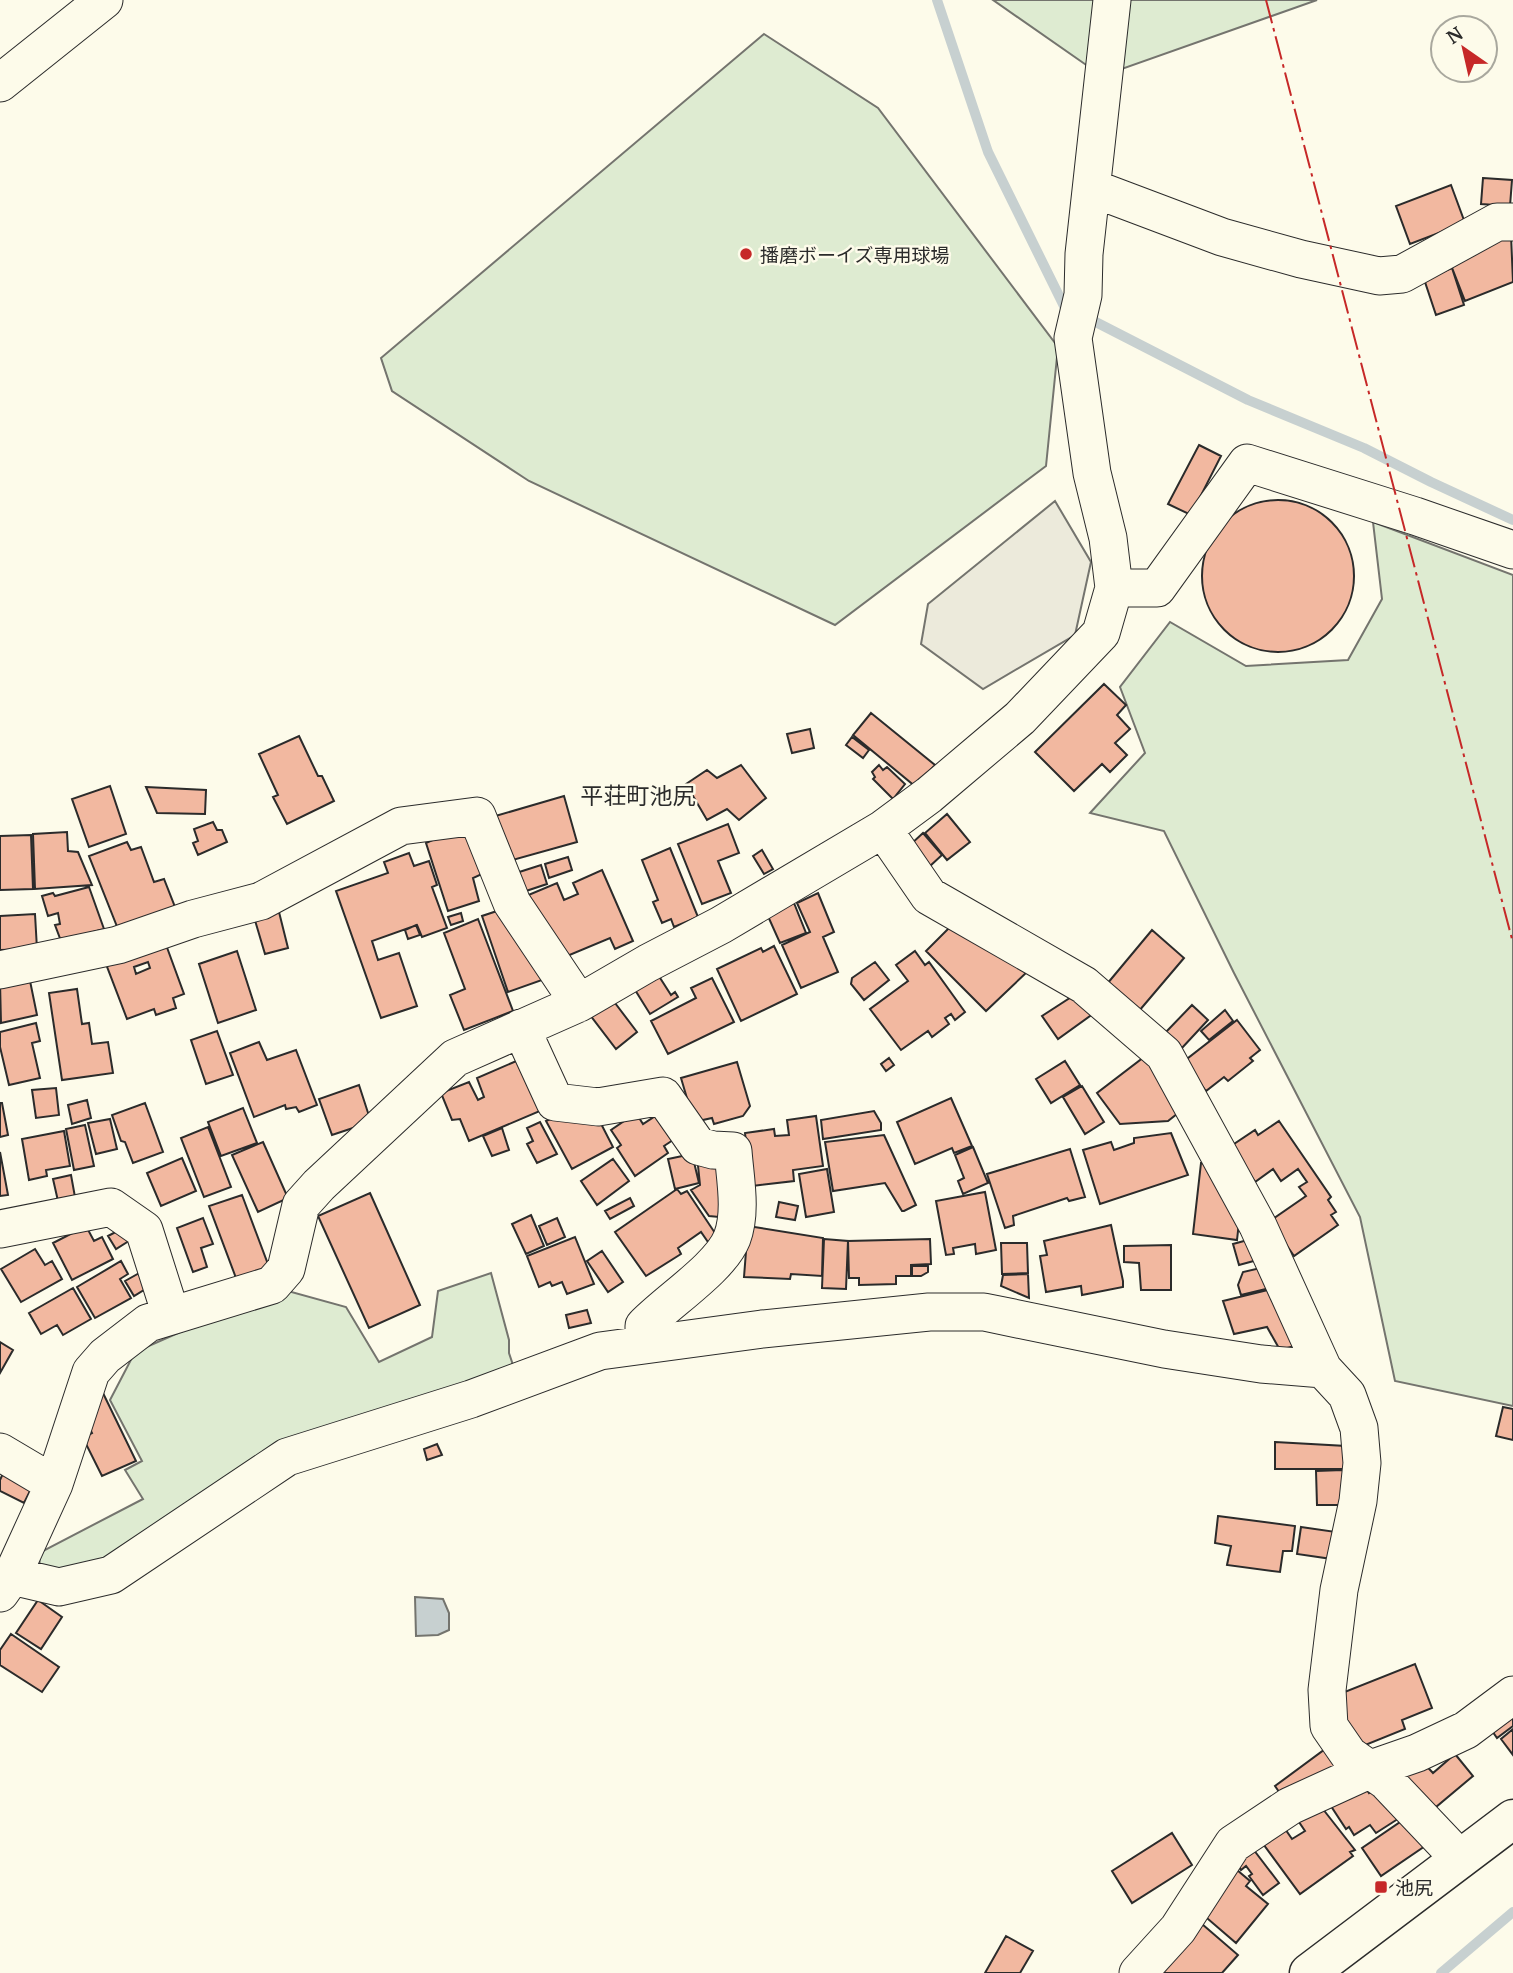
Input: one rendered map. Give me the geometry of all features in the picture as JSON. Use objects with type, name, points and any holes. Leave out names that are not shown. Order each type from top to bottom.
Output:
[{"type":"main road","points":[[1309,1973],[1513,1819]]},
{"type":"street","points":[[0,83],[104,0]]},
{"type":"street","points":[[1111,0],[1084,254],[1083,295],[1073,338],[1092,473],[1108,538],[1114,588],[1101,633],[1029,709],[929,795],[883,829],[721,925],[579,1003],[455,1058],[301,1205],[286,1269],[272,1285],[148,1323],[105,1356],[91,1372],[54,1484],[6,1584],[59,1587],[111,1575],[287,1457],[471,1399],[600,1351],[762,1329],[916,1313],[984,1312],[1164,1349],[1261,1364],[1323,1369]]},
{"type":"street","points":[[1092,188],[1222,237],[1301,259],[1379,276],[1402,274],[1497,222],[1513,222]]},
{"type":"street","points":[[1114,588],[1157,588],[1247,463],[1513,550]]},
{"type":"street","points":[[0,970],[118,945],[193,919],[261,901],[401,826],[477,816],[512,903],[579,1003]]},
{"type":"street","points":[[883,829],[929,896],[1084,985],[1164,1054],[1258,1226],[1323,1369],[1348,1395],[1359,1428],[1362,1464],[1358,1501],[1339,1590],[1327,1690],[1329,1726],[1349,1755],[1386,1781],[1460,1859]]},
{"type":"street","points":[[520,1028],[555,1102],[598,1107],[663,1096],[698,1146],[733,1151],[737,1211],[733,1237],[721,1257],[644,1326],[644,1345]]},
{"type":"street","points":[[0,1229],[111,1207],[144,1230],[171,1315]]},
{"type":"street","points":[[0,1452],[54,1484]]},
{"type":"street","points":[[1138,1973],[1178,1930],[1233,1844],[1290,1806],[1466,1730],[1513,1695]]},
{"type":"green space","points":[[993,0],[1317,0],[1102,76]]},
{"type":"green space","name":"播磨ボーイズ専用球場","points":[[764,34],[878,108],[1058,347],[1046,466],[835,625],[529,481],[392,391],[381,358]]},
{"type":"green space","points":[[1373,522],[1513,575],[1513,1406],[1395,1381],[1360,1217],[1164,831],[1090,813],[1145,753],[1120,687],[1170,622],[1246,666],[1348,660],[1382,599]]},
{"type":"green space","points":[[491,1273],[515,1371],[79,1574],[40,1568],[39,1553],[143,1499],[125,1470],[142,1461],[110,1400],[135,1352],[203,1322],[288,1291],[346,1307],[379,1362],[432,1337],[438,1291]]},
{"type":"shaded area","points":[[1055,501],[1091,562],[1075,635],[983,689],[921,644],[928,604]]},
{"type":"shaded area","points":[[415,1597],[443,1599],[449,1613],[449,1630],[438,1635],[416,1636]]},
{"type":"building","points":[[1483,178],[1512,180],[1510,206],[1481,204]]},
{"type":"building","points":[[1451,185],[1465,223],[1410,244],[1396,206]]},
{"type":"building","points":[[1511,235],[1513,282],[1465,301],[1449,260]]},
{"type":"building","points":[[1452,268],[1464,305],[1436,315],[1424,279]]},
{"type":"building","points":[[1199,445],[1221,456],[1191,515],[1168,504]]},
{"type":"building","points":[[1278,500],[1307,506],[1332,522],[1348,547],[1354,576],[1348,605],[1332,630],[1307,646],[1278,652],[1249,646],[1224,630],[1208,605],[1202,576],[1208,547],[1224,522],[1249,506]]},
{"type":"building","points":[[1104,684],[1126,705],[1117,715],[1130,729],[1115,743],[1127,755],[1110,772],[1102,764],[1074,791],[1035,752]]},
{"type":"building","points":[[871,713],[935,765],[916,787],[853,735]]},
{"type":"building","points":[[810,729],[814,748],[792,753],[787,734]]},
{"type":"building","points":[[299,736],[318,776],[322,776],[334,801],[287,824],[273,797],[278,795],[259,754]]},
{"type":"building","points":[[852,737],[869,750],[863,758],[846,745]]},
{"type":"building","points":[[741,765],[766,798],[739,820],[727,809],[707,820],[686,784],[707,770],[717,778]]},
{"type":"building","points":[[879,765],[883,770],[887,767],[905,784],[893,799],[873,779],[875,777],[872,772]]},
{"type":"building","points":[[110,786],[126,834],[89,847],[72,799]]},
{"type":"building","points":[[146,787],[206,790],[205,814],[157,813]]},
{"type":"building","points":[[564,796],[577,842],[505,862],[492,817]]},
{"type":"building","points":[[947,814],[970,842],[947,860],[925,833]]},
{"type":"building","points":[[213,822],[217,830],[222,830],[227,842],[198,855],[193,843],[198,841],[194,829]]},
{"type":"building","points":[[728,824],[739,853],[718,861],[731,893],[702,904],[678,844]]},
{"type":"building","points":[[463,826],[482,874],[473,878],[479,901],[448,911],[426,843]]},
{"type":"building","points":[[67,832],[68,851],[78,852],[92,885],[35,889],[33,834]]},
{"type":"building","points":[[923,833],[942,855],[930,866],[910,845]]},
{"type":"building","points":[[31,835],[33,889],[0,890],[0,836]]},
{"type":"building","points":[[127,842],[131,850],[141,847],[154,882],[164,879],[175,907],[118,929],[89,856]]},
{"type":"building","points":[[670,848],[698,917],[674,927],[671,919],[662,923],[653,902],[658,900],[642,860]]},
{"type":"building","points":[[762,850],[773,869],[764,874],[753,856]]},
{"type":"building","points":[[409,853],[414,866],[429,861],[437,885],[432,887],[447,928],[422,937],[417,925],[372,941],[378,960],[399,953],[417,1006],[381,1018],[336,891],[388,873],[384,862]]},
{"type":"building","points":[[568,857],[572,870],[549,878],[545,864]]},
{"type":"building","points":[[541,865],[547,884],[517,894],[510,875]]},
{"type":"building","points":[[602,870],[633,941],[615,949],[610,938],[560,959],[526,896],[557,883],[564,900],[578,894],[573,883]]},
{"type":"building","points":[[89,887],[104,929],[61,941],[55,925],[60,924],[58,913],[48,916],[42,896],[53,893],[55,896]]},
{"type":"building","points":[[818,893],[834,932],[823,937],[838,972],[801,988],[782,945],[810,932],[797,903]]},
{"type":"building","points":[[794,903],[806,933],[780,943],[767,914]]},
{"type":"building","points":[[506,908],[542,980],[508,992],[482,916]]},
{"type":"building","points":[[279,912],[288,948],[265,954],[254,917]]},
{"type":"building","points":[[461,913],[463,921],[451,925],[448,917]]},
{"type":"building","points":[[35,914],[37,949],[0,950],[0,916]]},
{"type":"building","points":[[478,919],[513,1011],[464,1030],[450,995],[465,989],[444,933]]},
{"type":"building","points":[[416,925],[420,935],[408,939],[405,930]]},
{"type":"building","points":[[951,926],[1027,972],[986,1011],[926,951]]},
{"type":"building","points":[[1152,930],[1184,958],[1139,1011],[1107,984]]},
{"type":"building","points":[[165,942],[184,994],[173,998],[176,1008],[156,1015],[154,1009],[127,1019],[106,964]],"holes":[[[148,962],[150,968],[136,974],[134,967]]]},
{"type":"building","points":[[774,946],[797,994],[741,1021],[717,969],[761,948],[763,952]]},
{"type":"building","points":[[237,951],[256,1010],[218,1023],[199,964]]},
{"type":"building","points":[[915,951],[925,965],[929,962],[965,1012],[955,1020],[951,1014],[945,1018],[949,1024],[932,1037],[928,1031],[901,1050],[870,1009],[908,981],[896,965]]},
{"type":"building","points":[[875,962],[889,980],[864,1000],[851,984],[852,978]]},
{"type":"building","points":[[655,970],[671,995],[675,992],[678,997],[650,1014],[632,985]]},
{"type":"building","points":[[29,976],[37,1015],[1,1023],[0,982]]},
{"type":"building","points":[[712,978],[734,1022],[668,1054],[651,1021],[696,998],[691,988]]},
{"type":"building","points":[[77,989],[82,1024],[89,1023],[92,1044],[108,1042],[113,1073],[62,1080],[49,993]]},
{"type":"building","points":[[1076,994],[1097,1011],[1058,1039],[1042,1016]]},
{"type":"building","points":[[612,999],[637,1032],[616,1049],[590,1015]]},
{"type":"building","points":[[1192,1005],[1208,1020],[1181,1049],[1165,1033]]},
{"type":"building","points":[[1225,1010],[1233,1021],[1209,1040],[1201,1031]]},
{"type":"building","points":[[1237,1020],[1260,1050],[1250,1058],[1253,1061],[1228,1081],[1224,1077],[1206,1091],[1183,1062]]},
{"type":"building","points":[[36,1023],[40,1041],[32,1043],[40,1078],[9,1085],[0,1047],[0,1032]]},
{"type":"building","points":[[217,1031],[233,1075],[206,1084],[191,1040]]},
{"type":"building","points":[[259,1042],[267,1060],[296,1050],[317,1105],[299,1112],[296,1107],[286,1109],[285,1105],[254,1117],[230,1053]]},
{"type":"building","points":[[1148,1054],[1187,1106],[1168,1121],[1120,1124],[1097,1093]]},
{"type":"building","points":[[528,1056],[540,1111],[469,1141],[460,1119],[452,1120],[441,1093],[469,1082],[478,1100],[484,1097],[477,1078]]},
{"type":"building","points":[[889,1058],[894,1065],[886,1071],[881,1064]]},
{"type":"building","points":[[1065,1061],[1080,1085],[1051,1103],[1036,1079]]},
{"type":"building","points":[[737,1062],[750,1106],[743,1116],[714,1124],[712,1118],[694,1122],[681,1078]]},
{"type":"building","points":[[359,1085],[371,1122],[332,1135],[319,1099]]},
{"type":"building","points":[[1082,1086],[1104,1122],[1085,1134],[1063,1097]]},
{"type":"building","points":[[56,1088],[59,1115],[36,1118],[32,1090]]},
{"type":"building","points":[[951,1098],[972,1146],[954,1153],[952,1148],[915,1164],[897,1122]]},
{"type":"building","points":[[87,1100],[91,1118],[72,1124],[68,1105]]},
{"type":"building","points":[[0,1103],[8,1135],[0,1137]]},
{"type":"building","points":[[145,1103],[163,1152],[133,1163],[125,1142],[121,1141],[112,1115]]},
{"type":"building","points":[[243,1108],[257,1143],[221,1156],[208,1122]]},
{"type":"building","points":[[569,1110],[596,1114],[613,1147],[572,1169],[546,1121]]},
{"type":"building","points":[[874,1111],[881,1123],[881,1130],[823,1139],[821,1120]]},
{"type":"building","points":[[636,1113],[643,1124],[660,1113],[676,1138],[664,1146],[668,1153],[635,1176],[617,1148],[621,1145],[611,1130]]},
{"type":"building","points":[[816,1116],[823,1166],[793,1170],[794,1181],[744,1187],[747,1151],[745,1133],[774,1129],[775,1136],[789,1135],[787,1120]]},
{"type":"building","points":[[110,1119],[117,1149],[96,1154],[88,1123]]},
{"type":"building","points":[[1279,1121],[1331,1197],[1328,1200],[1336,1212],[1331,1215],[1338,1225],[1294,1256],[1270,1221],[1306,1196],[1299,1187],[1307,1182],[1298,1169],[1281,1181],[1273,1169],[1255,1182],[1231,1146],[1255,1130],[1258,1135]]},
{"type":"building","points":[[540,1122],[557,1154],[537,1163],[527,1144],[533,1141],[527,1128]]},
{"type":"building","points":[[85,1125],[94,1166],[74,1170],[66,1129]]},
{"type":"building","points":[[208,1127],[231,1187],[204,1197],[181,1138]]},
{"type":"building","points":[[502,1128],[509,1150],[492,1156],[483,1136]]},
{"type":"building","points":[[64,1131],[70,1166],[46,1170],[47,1176],[29,1180],[22,1139]]},
{"type":"building","points":[[1171,1133],[1188,1175],[1100,1204],[1083,1150],[1111,1142],[1114,1150],[1134,1143],[1134,1138]]},
{"type":"building","points":[[884,1135],[916,1205],[904,1211],[885,1183],[833,1191],[825,1142]]},
{"type":"building","points":[[263,1142],[288,1198],[258,1212],[232,1155]]},
{"type":"building","points":[[973,1147],[988,1183],[963,1194],[958,1181],[964,1178],[955,1155]]},
{"type":"building","points":[[1070,1149],[1085,1197],[1069,1201],[1067,1198],[1013,1216],[1014,1225],[1005,1228],[987,1174]]},
{"type":"building","points":[[0,1152],[8,1195],[0,1196]]},
{"type":"building","points":[[692,1154],[699,1183],[675,1189],[668,1159]]},
{"type":"building","points":[[697,1156],[728,1157],[719,1217],[709,1216],[691,1190],[700,1185]]},
{"type":"building","points":[[182,1158],[196,1191],[161,1206],[147,1173]]},
{"type":"building","points":[[613,1159],[629,1181],[597,1205],[581,1181]]},
{"type":"building","points":[[1201,1163],[1213,1164],[1240,1213],[1237,1240],[1193,1234]]},
{"type":"building","points":[[827,1169],[834,1212],[806,1217],[799,1174]]},
{"type":"building","points":[[71,1175],[75,1197],[58,1201],[53,1179]]},
{"type":"building","points":[[677,1189],[681,1194],[687,1191],[715,1233],[710,1245],[701,1232],[678,1248],[681,1254],[646,1276],[615,1232]]},
{"type":"building","points":[[985,1192],[996,1250],[976,1254],[975,1244],[953,1248],[954,1254],[946,1255],[936,1201]]},
{"type":"building","points":[[370,1193],[420,1305],[369,1328],[318,1216]]},
{"type":"building","points":[[242,1195],[269,1267],[236,1278],[209,1206]]},
{"type":"building","points":[[630,1198],[634,1206],[610,1219],[605,1211]]},
{"type":"building","points":[[779,1202],[798,1206],[795,1220],[776,1217]]},
{"type":"building","points":[[531,1215],[544,1246],[526,1254],[512,1224]]},
{"type":"building","points":[[203,1218],[213,1244],[201,1248],[207,1267],[193,1272],[177,1228]]},
{"type":"building","points":[[557,1218],[565,1237],[547,1245],[539,1226]]},
{"type":"building","points":[[1111,1225],[1123,1287],[1082,1295],[1081,1286],[1046,1292],[1040,1256],[1047,1255],[1044,1241]]},
{"type":"building","points":[[86,1226],[94,1241],[102,1237],[113,1259],[72,1280],[53,1243]]},
{"type":"building","points":[[748,1226],[823,1238],[822,1276],[791,1274],[790,1279],[744,1277]]},
{"type":"building","points":[[125,1227],[132,1239],[116,1249],[108,1236]]},
{"type":"building","points":[[575,1237],[594,1284],[567,1294],[562,1282],[552,1286],[550,1282],[539,1287],[527,1256]]},
{"type":"building","points":[[1255,1238],[1261,1259],[1239,1265],[1233,1244]]},
{"type":"building","points":[[824,1239],[848,1241],[846,1289],[822,1288]]},
{"type":"building","points":[[930,1239],[931,1264],[911,1265],[911,1276],[896,1276],[896,1284],[859,1285],[859,1278],[849,1278],[848,1241]]},
{"type":"building","points":[[1001,1243],[1027,1243],[1028,1273],[1002,1274]]},
{"type":"building","points":[[1171,1245],[1171,1290],[1141,1290],[1139,1263],[1124,1262],[1124,1246]]},
{"type":"building","points":[[35,1249],[45,1265],[52,1261],[62,1279],[21,1302],[1,1269]]},
{"type":"building","points":[[602,1251],[623,1282],[608,1292],[587,1261]]},
{"type":"building","points":[[121,1261],[128,1274],[120,1279],[131,1298],[95,1318],[77,1287]]},
{"type":"building","points":[[912,1266],[928,1266],[928,1272],[921,1276],[912,1276]]},
{"type":"building","points":[[1265,1267],[1270,1288],[1241,1295],[1238,1285],[1243,1272]]},
{"type":"building","points":[[143,1271],[152,1285],[134,1296],[125,1281]]},
{"type":"building","points":[[1028,1274],[1029,1298],[1001,1286],[1003,1275]]},
{"type":"building","points":[[73,1288],[91,1319],[63,1335],[57,1325],[41,1334],[29,1313]]},
{"type":"building","points":[[1276,1288],[1298,1345],[1280,1350],[1267,1327],[1234,1334],[1223,1301]]},
{"type":"building","points":[[587,1310],[591,1323],[569,1328],[566,1315]]},
{"type":"building","points":[[0,1342],[13,1350],[0,1373]]},
{"type":"building","points":[[102,1391],[136,1461],[102,1476],[83,1438],[92,1433],[87,1423]]},
{"type":"building","points":[[1503,1407],[1513,1409],[1513,1440],[1496,1436]]},
{"type":"building","points":[[1275,1442],[1346,1446],[1345,1469],[1275,1469]]},
{"type":"building","points":[[437,1444],[442,1455],[427,1460],[424,1449]]},
{"type":"building","points":[[5,1469],[33,1485],[24,1503],[0,1491],[0,1480]]},
{"type":"building","points":[[1343,1470],[1343,1505],[1317,1505],[1316,1471]]},
{"type":"building","points":[[1218,1516],[1295,1526],[1292,1551],[1283,1551],[1280,1572],[1227,1565],[1231,1546],[1215,1543]]},
{"type":"building","points":[[1301,1527],[1336,1532],[1332,1559],[1297,1554]]},
{"type":"building","points":[[38,1600],[62,1617],[41,1649],[16,1633]]},
{"type":"building","points":[[11,1634],[59,1667],[42,1692],[0,1665],[0,1650]]},
{"type":"building","points":[[1415,1664],[1432,1708],[1402,1720],[1405,1729],[1358,1748],[1337,1695]]},
{"type":"building","points":[[1513,1707],[1513,1726],[1497,1738],[1488,1725]]},
{"type":"building","points":[[1513,1729],[1513,1755],[1501,1739]]},
{"type":"building","points":[[1332,1744],[1348,1764],[1284,1799],[1275,1786]]},
{"type":"building","points":[[1455,1754],[1473,1776],[1430,1812],[1398,1776],[1420,1759],[1433,1773]]},
{"type":"building","points":[[1360,1779],[1369,1793],[1384,1783],[1404,1815],[1376,1833],[1370,1825],[1354,1835],[1349,1827],[1346,1829],[1327,1800]]},
{"type":"building","points":[[1315,1799],[1355,1850],[1350,1852],[1353,1856],[1300,1894],[1261,1841],[1283,1826],[1292,1839],[1305,1831],[1299,1822],[1304,1819]]},
{"type":"building","points":[[1409,1816],[1428,1844],[1381,1876],[1362,1848]]},
{"type":"building","points":[[1172,1833],[1192,1865],[1132,1903],[1112,1871]]},
{"type":"building","points":[[1250,1845],[1279,1883],[1263,1895],[1249,1876],[1252,1874],[1246,1866],[1241,1870],[1232,1858]]},
{"type":"building","points":[[1237,1870],[1250,1881],[1246,1886],[1268,1904],[1236,1943],[1201,1913]]},
{"type":"building","points":[[1202,1924],[1238,1955],[1222,1973],[1160,1973]]},
{"type":"building","points":[[1006,1936],[1033,1951],[1020,1973],[985,1973]]},
{"type":"waterway","points":[[937,0],[988,152],[1064,306],[1070,309]]},
{"type":"waterway","points":[[1084,316],[1248,400],[1364,448],[1513,520]]},
{"type":"waterway","points":[[1441,1973],[1513,1912]]},
{"type":"power","points":[[1266,0],[1513,943]]},
{"type":"place","name":"播磨ボーイズ専用球場","points":[[746,254]]},
{"type":"place","name":"池尻","points":[[1381,1887]]},
{"type":"district","name":"平荘町池尻","points":[[638,795]]}]
